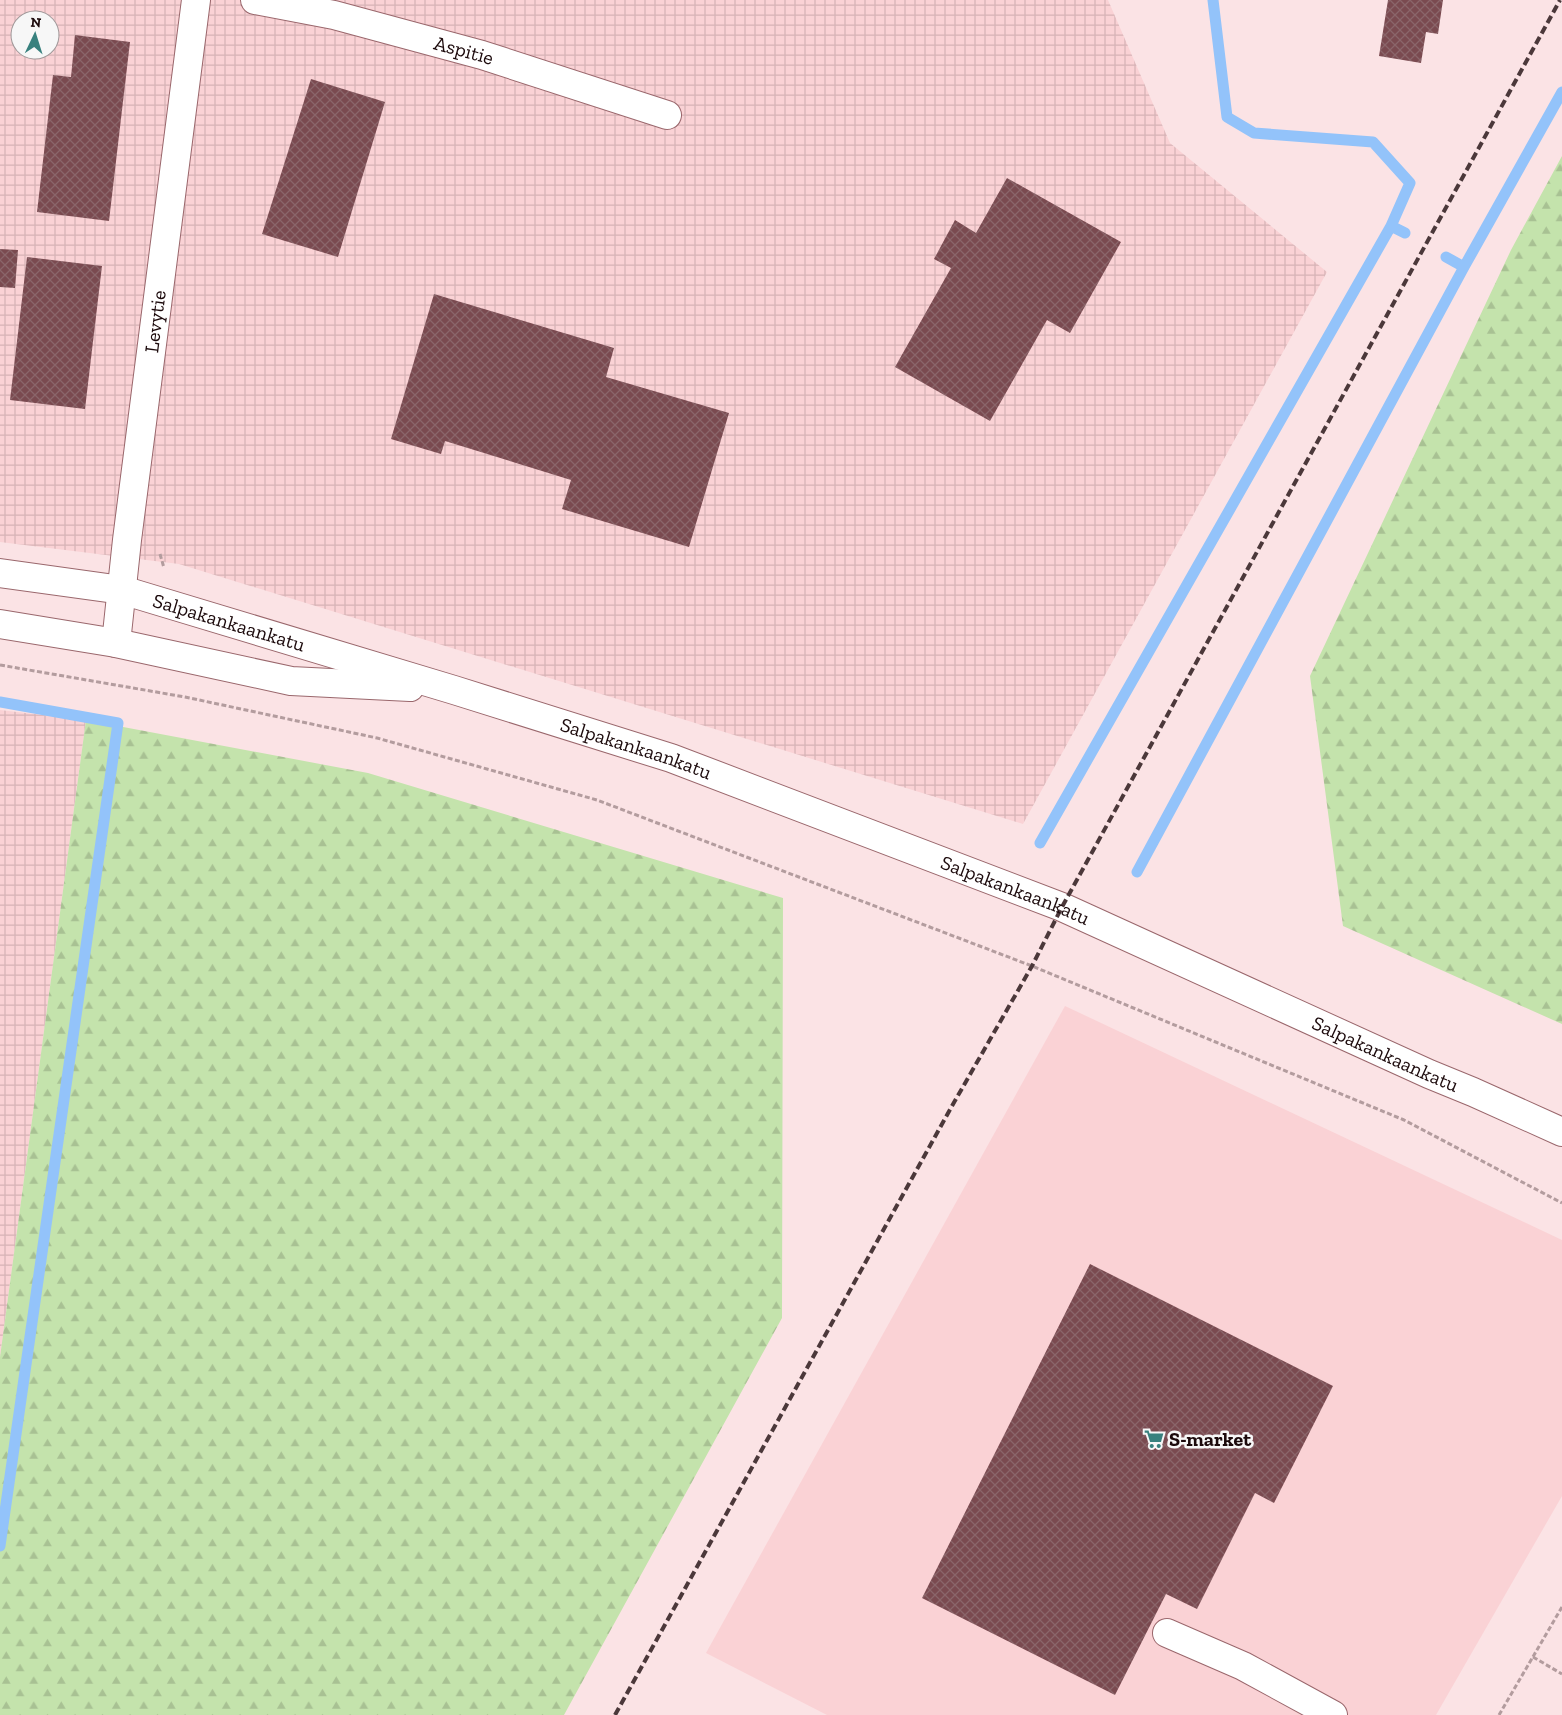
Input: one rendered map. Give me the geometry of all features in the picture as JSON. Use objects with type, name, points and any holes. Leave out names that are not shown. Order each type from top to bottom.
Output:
[{"type":"main road","name":"Levytie","points":[[116,643],[196,0]]},
{"type":"main road","name":"Aspitie","points":[[255,0],[334,15],[482,56],[667,115]]},
{"type":"main road","name":"Salpakankaankatu","points":[[0,573],[122,590],[454,690],[671,758],[1062,907],[1429,1074],[1562,1132]]},
{"type":"main road","name":"Salpakankaankatu","points":[[0,624],[116,643],[290,681],[454,690]]},
{"type":"main road","points":[[1166,1633],[1243,1666],[1333,1715]]},
{"type":"path","points":[[0,665],[185,697],[378,738],[597,800],[1032,966],[1404,1120],[1562,1204]]},
{"type":"path","points":[[1499,1715],[1562,1607]]},
{"type":"path","points":[[1533,1657],[1562,1674]]},
{"type":"shaded area","points":[[0,0],[1108,0],[1170,143],[1327,272],[1023,824],[179,564],[0,542]]},
{"type":"shaded area","points":[[0,710],[86,720],[0,1357]]},
{"type":"shaded area","points":[[1065,1006],[1562,1240],[1562,1496],[1436,1715],[827,1715],[706,1653]]},
{"type":"green space","points":[[1562,156],[1562,1024],[1343,926],[1310,676],[1511,250]]},
{"type":"green space","points":[[86,720],[368,773],[783,898],[782,1318],[564,1715],[0,1715],[0,1357]]},
{"type":"building","points":[[1388,0],[1443,0],[1438,34],[1426,32],[1421,63],[1379,56]]},
{"type":"building","points":[[75,35],[130,42],[109,221],[37,212],[53,75],[71,77]]},
{"type":"building","points":[[311,79],[385,102],[338,257],[262,234]]},
{"type":"building","points":[[1007,178],[1121,242],[1070,333],[1047,320],[990,421],[895,367],[951,268],[934,259],[955,220],[976,233]]},
{"type":"building","points":[[0,249],[18,250],[15,288],[0,287]]},
{"type":"building","points":[[27,257],[102,266],[85,409],[10,400]]},
{"type":"building","points":[[434,294],[614,348],[606,377],[729,413],[689,547],[562,509],[571,480],[445,441],[441,454],[391,439]]},
{"type":"building","name":"S-market","points":[[1090,1264],[1333,1386],[1274,1503],[1255,1493],[1197,1609],[1166,1594],[1115,1695],[922,1598]]},
{"type":"waterway","points":[[1040,843],[1391,226],[1410,183],[1373,142],[1254,133],[1227,117],[1213,0]]},
{"type":"waterway","points":[[1137,872],[1464,267],[1562,92]]},
{"type":"waterway","points":[[1391,226],[1405,233]]},
{"type":"waterway","points":[[1446,257],[1464,267]]},
{"type":"waterway","points":[[0,702],[118,723],[0,1546]]},
{"type":"railway","points":[[615,1715],[952,1106],[1032,966],[1062,907],[1560,0]]},
{"type":"place","name":"S-market","points":[[1154,1439]]}]
